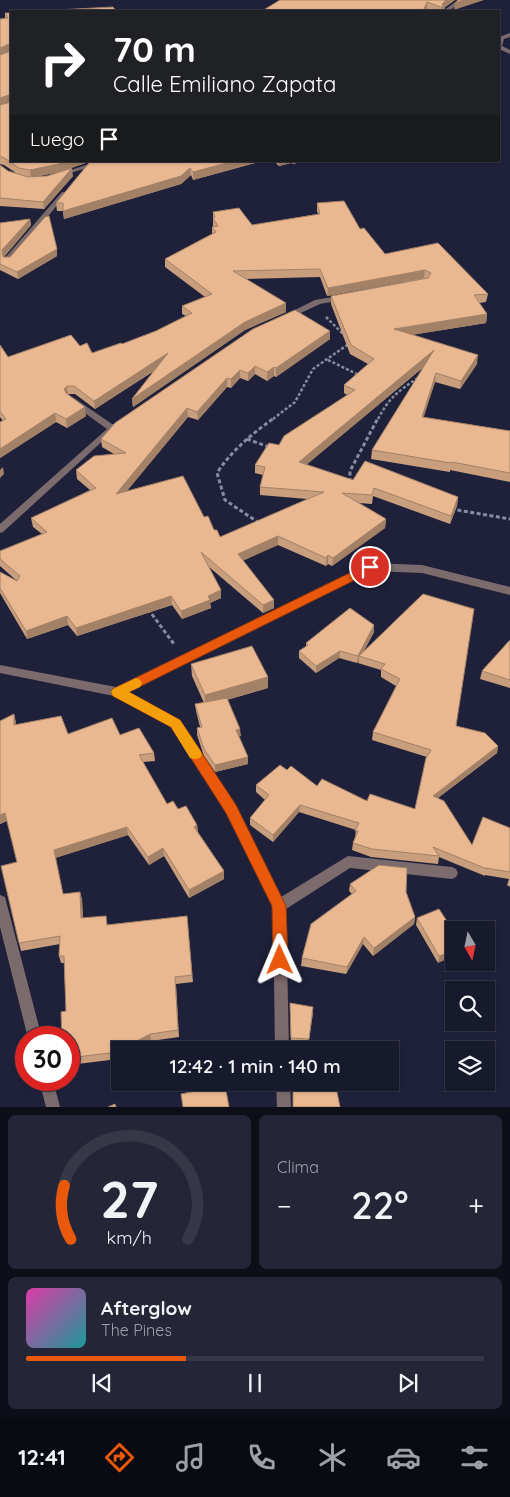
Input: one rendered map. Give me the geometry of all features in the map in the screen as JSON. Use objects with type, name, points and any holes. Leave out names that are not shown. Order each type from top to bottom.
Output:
[{"type":"street","points":[[447,10],[461,0]]},
{"type":"street","points":[[500,42],[501,38],[510,35]]},
{"type":"street","points":[[52,177],[103,162]]},
{"type":"street","points":[[74,182],[86,168]]},
{"type":"street","points":[[8,260],[68,189]]},
{"type":"street","points":[[281,319],[314,304],[357,295]]},
{"type":"street","points":[[71,398],[112,428]]},
{"type":"street","points":[[0,530],[112,428],[120,423]]},
{"type":"street","points":[[117,692],[370,567],[422,569],[510,591]]},
{"type":"street","points":[[0,669],[117,692],[175,724],[231,809],[279,906],[282,1041]]},
{"type":"street","points":[[279,906],[348,862],[452,874]]},
{"type":"street","points":[[0,901],[32,1026]]},
{"type":"street","points":[[49,1091],[53,1107]]},
{"type":"street","points":[[283,1091],[284,1107]]},
{"type":"path","points":[[266,528],[253,517],[225,500],[217,472],[226,459],[246,439],[295,402],[313,369],[328,360],[350,342],[314,304]]},
{"type":"path","points":[[328,360],[362,376]]},
{"type":"path","points":[[342,482],[350,486],[350,471],[386,404],[396,392],[426,374]]},
{"type":"path","points":[[246,439],[276,450]]},
{"type":"path","points":[[447,508],[510,519]]},
{"type":"path","points":[[145,605],[185,659]]},
{"type":"building","points":[[280,0],[446,0],[442,5],[445,6],[441,7],[427,2],[423,10],[264,10]]},
{"type":"building","points":[[113,7],[115,10],[57,10]]},
{"type":"building","points":[[5,13],[10,13],[10,45],[0,48],[0,19],[8,18]]},
{"type":"building","points":[[10,51],[10,96],[0,98],[0,55]]},
{"type":"building","points":[[10,102],[10,162],[0,157],[0,105]]},
{"type":"building","points":[[10,162],[65,162],[30,170],[19,168]]},
{"type":"building","points":[[230,162],[193,172],[190,168],[181,176],[63,211],[63,203],[56,203],[89,163]]},
{"type":"building","points":[[0,165],[8,171],[28,177],[47,176],[72,168],[43,202],[0,198]]},
{"type":"building","points":[[344,201],[360,229],[364,228],[385,254],[438,243],[488,294],[474,295],[487,314],[394,329],[478,355],[461,381],[436,373],[422,417],[510,431],[510,473],[372,450],[434,350],[299,462],[353,480],[365,461],[458,497],[451,516],[374,488],[372,495],[342,493],[386,519],[333,558],[328,555],[326,558],[278,536],[238,554],[274,600],[263,605],[201,552],[221,590],[208,596],[210,600],[181,611],[171,596],[76,628],[67,616],[26,631],[0,588],[0,572],[17,581],[20,576],[0,559],[0,551],[47,532],[31,518],[96,488],[76,470],[94,456],[126,453],[101,439],[115,423],[253,329],[295,310],[330,331],[276,368],[274,367],[267,372],[255,366],[248,373],[240,370],[231,379],[227,378],[197,412],[187,408],[116,494],[183,476],[204,517],[208,516],[214,530],[217,530],[220,537],[324,492],[260,487],[265,467],[255,465],[269,443],[279,445],[284,436],[355,390],[344,385],[374,359],[351,345],[331,296],[428,278],[431,273],[425,270],[328,288],[320,269],[233,271],[286,303],[245,322],[132,399],[168,353],[94,401],[74,386],[67,386],[64,389],[66,393],[85,407],[66,419],[55,413],[0,449],[0,422],[6,419],[0,411],[0,345],[8,357],[71,335],[80,346],[87,343],[92,353],[156,331],[192,313],[182,306],[212,294],[165,259],[216,232],[212,227],[218,226],[213,218],[215,217],[213,212],[239,208],[252,225],[320,214],[317,203]]},
{"type":"building","points":[[49,216],[57,249],[17,272],[0,264],[0,223],[30,219],[2,250],[3,257],[10,257],[45,217]]},
{"type":"building","points":[[423,594],[474,609],[456,726],[485,733],[498,746],[433,796],[444,801],[472,845],[483,817],[510,828],[510,872],[487,869],[433,847],[439,856],[372,849],[353,843],[358,831],[355,831],[359,823],[300,805],[273,835],[250,818],[269,795],[256,785],[280,765],[287,770],[291,766],[317,786],[322,779],[367,801],[370,794],[415,809],[426,758],[431,750],[373,732],[400,679],[381,669],[385,664],[359,656]]},
{"type":"building","points":[[350,608],[374,625],[358,656],[340,651],[316,666],[299,651],[308,645],[306,643]]},
{"type":"building","points":[[510,640],[510,680],[482,671]]},
{"type":"building","points":[[252,646],[268,677],[205,695],[191,664]]},
{"type":"building","points":[[227,698],[240,729],[236,730],[248,757],[215,765],[204,749],[197,728],[202,727],[195,704]]},
{"type":"building","points":[[14,714],[14,725],[61,716],[68,734],[112,718],[120,735],[139,728],[154,753],[139,755],[167,804],[173,801],[178,809],[186,806],[197,825],[194,827],[224,871],[189,890],[163,848],[148,857],[127,827],[54,850],[63,894],[80,892],[81,918],[106,916],[107,925],[187,916],[192,975],[175,977],[178,1030],[150,1034],[137,1041],[111,1041],[111,1053],[80,1057],[80,1026],[62,1026],[61,1012],[66,1011],[64,956],[59,956],[60,936],[19,943],[1,866],[17,862],[5,813],[0,815],[0,721]]},
{"type":"building","points":[[379,865],[407,868],[406,892],[415,917],[374,948],[364,937],[347,967],[302,958],[311,924],[356,891],[350,884]]},
{"type":"building","points":[[439,909],[447,921],[445,921],[445,954],[439,956],[417,918]]},
{"type":"building","points":[[290,1003],[313,1007],[309,1039],[291,1038]]},
{"type":"building","points":[[196,1091],[226,1091],[229,1107],[183,1107],[181,1094]]},
{"type":"building","points":[[293,1091],[337,1091],[340,1107],[293,1107]]},
{"type":"slow traffic","points":[[136,683],[117,692],[175,724],[195,754]]},
{"type":"route","points":[[280,960],[279,906],[231,809],[175,724],[117,692],[370,567]]}]
